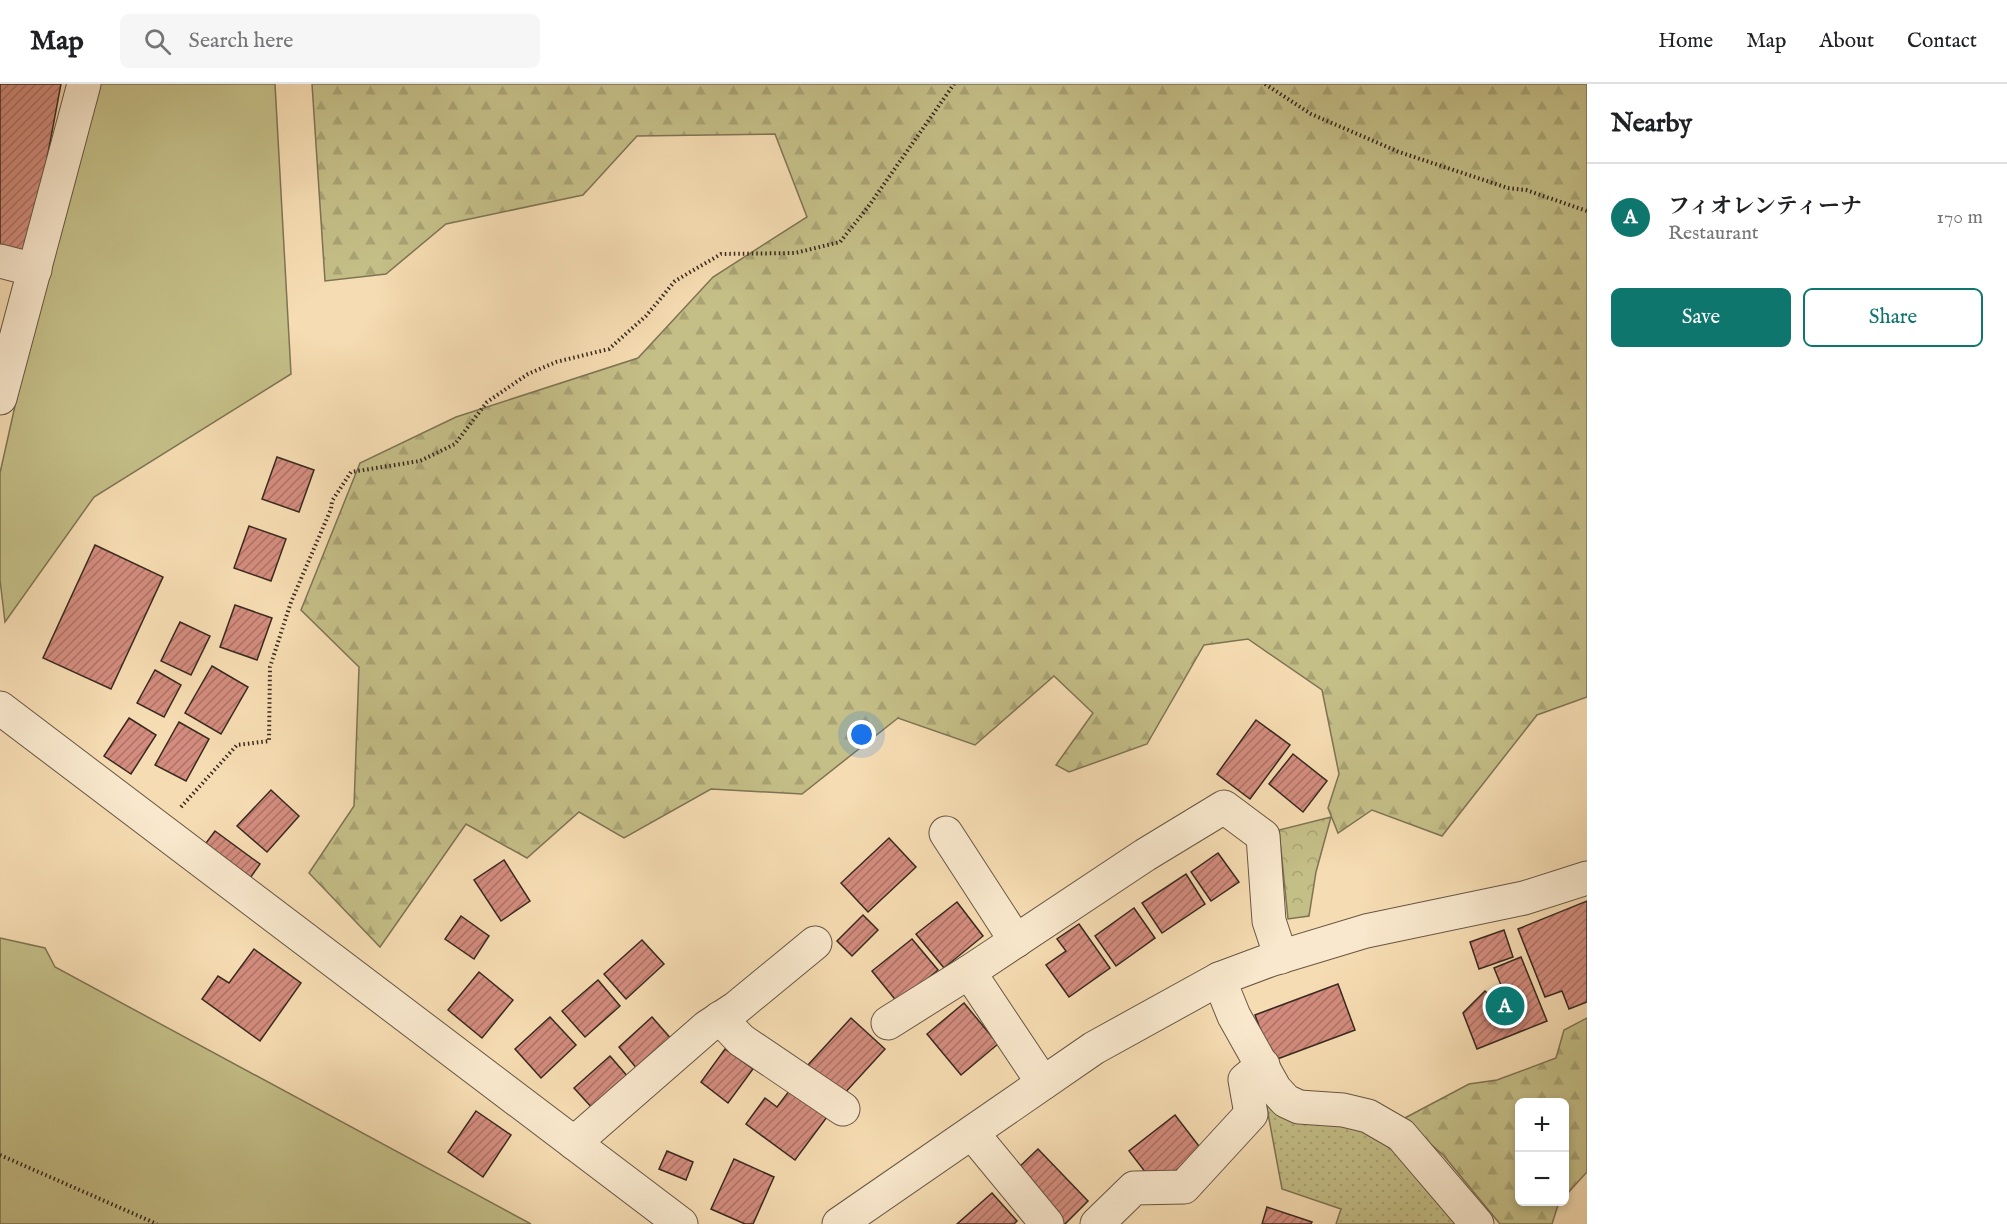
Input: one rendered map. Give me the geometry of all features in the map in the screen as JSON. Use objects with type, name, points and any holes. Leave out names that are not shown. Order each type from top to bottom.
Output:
[{"type":"street","points":[[0,398],[84,84]]},
{"type":"street","points":[[0,261],[35,270]]},
{"type":"street","points":[[0,708],[681,1224]]},
{"type":"street","points":[[888,1023],[1145,855],[1224,807],[1263,836],[1269,921],[1281,957]]},
{"type":"street","points":[[946,833],[1016,941]]},
{"type":"street","points":[[839,1224],[1094,1048],[1219,979],[1366,931],[1524,898],[1587,878]]},
{"type":"street","points":[[574,1143],[707,1027],[815,943]]},
{"type":"street","points":[[969,972],[1043,1083]]},
{"type":"street","points":[[1219,979],[1234,1016],[1275,1089],[1286,1101],[1299,1107],[1343,1110],[1368,1116],[1401,1135],[1477,1224]]},
{"type":"street","points":[[720,1018],[741,1040],[843,1109]]},
{"type":"street","points":[[1097,1224],[1134,1188],[1184,1187],[1251,1114],[1245,1080],[1263,1065]]},
{"type":"street","points":[[972,1133],[1047,1224]]},
{"type":"path","points":[[160,830],[237,745],[268,741],[270,667],[291,602],[331,509],[332,501],[351,472],[420,461],[455,444],[487,402],[528,374],[556,362],[609,349],[646,316],[675,281],[721,254],[795,253],[840,242],[868,207],[954,84]]},
{"type":"path","points":[[1265,84],[1311,114],[1399,152],[1587,211]]},
{"type":"path","points":[[0,1155],[157,1224]]},
{"type":"green space","points":[[100,84],[275,84],[291,374],[94,497],[5,622],[0,580],[0,473],[38,303]]},
{"type":"green space","points":[[312,84],[1587,84],[1587,697],[1537,715],[1442,836],[1372,810],[1338,833],[1328,808],[1339,774],[1322,690],[1248,639],[1204,645],[1147,744],[1069,772],[1056,765],[1093,713],[1054,676],[975,745],[898,718],[802,794],[711,789],[624,838],[579,812],[527,858],[466,824],[380,947],[309,873],[354,806],[359,667],[301,610],[360,463],[456,417],[638,358],[713,277],[807,217],[775,134],[637,136],[583,195],[446,224],[386,274],[325,281]]},
{"type":"green space","points":[[1331,817],[1316,872],[1309,916],[1288,919],[1279,830]]},
{"type":"green space","points":[[0,938],[45,948],[55,967],[531,1224],[0,1224]]},
{"type":"green space","points":[[1587,1018],[1587,1172],[1569,1192],[1569,1098],[1515,1098],[1515,1206],[1558,1206],[1552,1224],[1500,1224],[1444,1156],[1403,1119],[1469,1084],[1497,1080],[1556,1058],[1564,1030]]},
{"type":"green space","points":[[1261,1076],[1372,1132],[1426,1180],[1463,1224],[1336,1224],[1341,1209],[1282,1189]]},
{"type":"building","points":[[0,84],[61,84],[29,254],[0,245]]},
{"type":"building","points":[[277,457],[314,470],[299,512],[262,499]]},
{"type":"building","points":[[249,526],[286,539],[271,581],[234,568]]},
{"type":"building","points":[[95,545],[163,577],[111,689],[43,658]]},
{"type":"building","points":[[235,605],[272,618],[257,660],[220,647]]},
{"type":"building","points":[[180,622],[210,636],[191,675],[161,661]]},
{"type":"building","points":[[212,666],[248,687],[221,734],[185,713]]},
{"type":"building","points":[[155,670],[181,685],[164,717],[137,703]]},
{"type":"building","points":[[129,718],[156,735],[131,774],[104,756]]},
{"type":"building","points":[[1256,720],[1290,745],[1250,799],[1217,774]]},
{"type":"building","points":[[179,722],[209,739],[186,781],[155,765]]},
{"type":"building","points":[[1293,754],[1327,781],[1303,812],[1269,784]]},
{"type":"building","points":[[271,790],[299,816],[267,852],[237,826]]},
{"type":"building","points":[[215,831],[260,864],[248,881],[203,847]]},
{"type":"building","points":[[889,838],[916,867],[868,912],[841,883]]},
{"type":"building","points":[[1218,853],[1239,882],[1211,901],[1191,872]]},
{"type":"building","points":[[504,860],[530,901],[501,921],[474,880]]},
{"type":"building","points":[[1186,874],[1205,904],[1162,933],[1142,903]]},
{"type":"building","points":[[1587,901],[1587,1002],[1569,1009],[1562,991],[1545,997],[1518,929]]},
{"type":"building","points":[[957,902],[983,936],[944,968],[916,934]]},
{"type":"building","points":[[1134,908],[1155,938],[1116,966],[1095,936]]},
{"type":"building","points":[[863,915],[878,930],[852,956],[837,941]]},
{"type":"building","points":[[461,916],[489,936],[474,959],[445,939]]},
{"type":"building","points":[[1079,924],[1110,968],[1069,997],[1046,965],[1066,951],[1057,939]]},
{"type":"building","points":[[1504,930],[1513,957],[1479,969],[1470,942]]},
{"type":"building","points":[[912,939],[938,970],[898,1003],[872,971]]},
{"type":"building","points":[[642,940],[664,964],[626,999],[604,974]]},
{"type":"building","points":[[254,949],[301,983],[260,1041],[202,999],[218,976],[229,983]]},
{"type":"building","points":[[1521,957],[1547,1021],[1477,1049],[1463,1013],[1485,991],[1494,999],[1505,995],[1494,968]]},
{"type":"building","points":[[479,972],[513,1000],[482,1038],[448,1010]]},
{"type":"building","points":[[598,980],[620,1006],[585,1037],[562,1011]]},
{"type":"building","points":[[1338,984],[1355,1030],[1272,1061],[1255,1015]]},
{"type":"building","points":[[964,1003],[998,1044],[961,1075],[927,1034]]},
{"type":"building","points":[[550,1017],[576,1045],[541,1078],[515,1049]]},
{"type":"building","points":[[652,1017],[673,1041],[638,1070],[619,1047]]},
{"type":"building","points":[[851,1018],[885,1049],[842,1096],[808,1065]]},
{"type":"building","points":[[725,1049],[753,1069],[728,1103],[701,1082]]},
{"type":"building","points":[[610,1056],[629,1078],[594,1110],[574,1088]]},
{"type":"building","points":[[793,1086],[830,1113],[795,1160],[746,1124],[765,1098],[777,1107]]},
{"type":"building","points":[[476,1111],[511,1135],[483,1177],[448,1152]]},
{"type":"building","points":[[1175,1115],[1202,1150],[1156,1186],[1129,1151]]},
{"type":"building","points":[[1038,1149],[1088,1201],[1065,1224],[1061,1224],[1013,1173]]},
{"type":"building","points":[[667,1151],[693,1162],[686,1180],[659,1169]]},
{"type":"building","points":[[734,1159],[774,1177],[753,1224],[745,1224],[711,1209]]},
{"type":"building","points":[[992,1193],[1017,1221],[1014,1224],[957,1224]]},
{"type":"building","points":[[1267,1207],[1312,1222],[1311,1224],[1262,1224]]},
{"type":"place","name":"フィオレンティーナ","points":[[1505,1006]]}]
